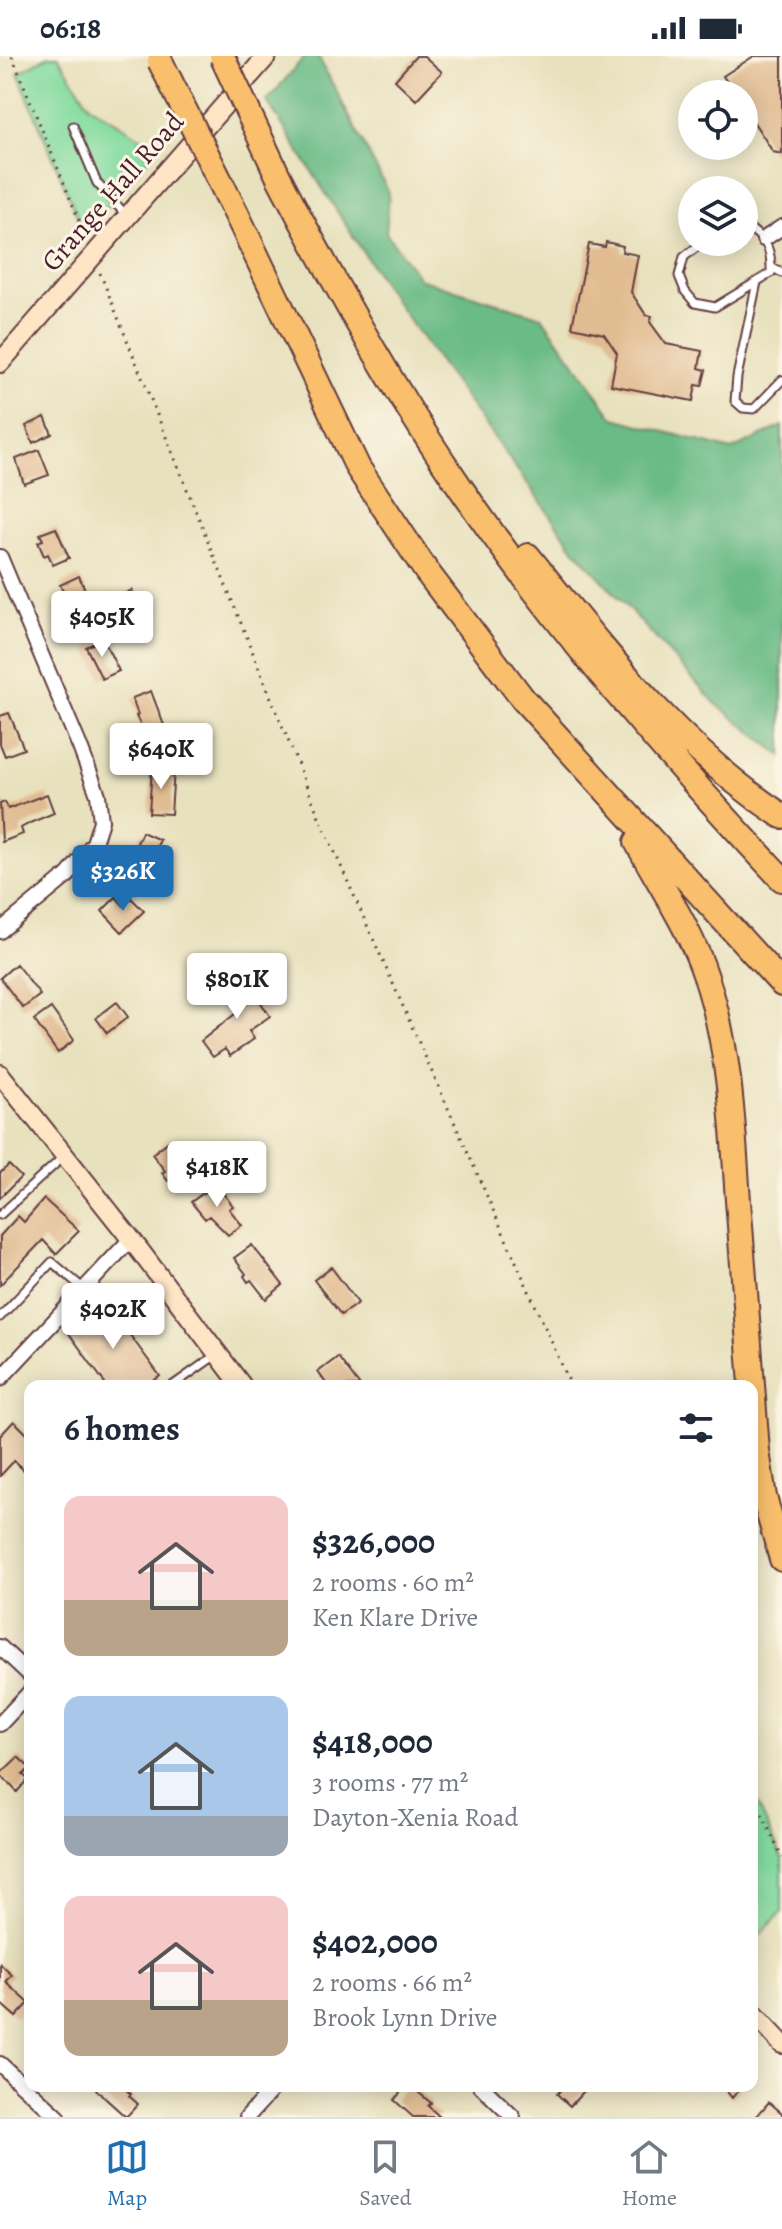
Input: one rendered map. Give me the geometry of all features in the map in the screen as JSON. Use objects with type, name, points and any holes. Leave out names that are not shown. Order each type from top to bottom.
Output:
[{"type":"highway","points":[[222,56],[279,178],[324,264],[413,415],[507,554],[629,709],[782,879]]},
{"type":"highway","points":[[159,58],[358,468],[427,572],[523,699],[782,984]]},
{"type":"highway","points":[[324,264],[507,529],[621,670],[681,736],[739,786],[782,816]]},
{"type":"highway","points":[[285,315],[346,423],[442,564],[509,654],[617,786],[782,964]]},
{"type":"highway","points":[[619,807],[677,909],[697,953],[719,1024],[736,1167],[752,1380]]},
{"type":"highway","points":[[758,1458],[764,1497],[782,1559]]},
{"type":"main road","name":"Grange Hall Road","points":[[0,363],[267,56]]},
{"type":"main road","points":[[0,1074],[237,1380]]},
{"type":"main road","points":[[758,2018],[782,2044]]},
{"type":"street","points":[[764,239],[782,227]]},
{"type":"street","points":[[0,557],[80,747],[98,795],[101,821],[94,843],[68,875],[0,931]]},
{"type":"street","points":[[1,1375],[131,1239]]},
{"type":"street","points":[[0,1647],[24,1669]]},
{"type":"street","points":[[0,1724],[24,1698]]},
{"type":"street","points":[[0,2064],[24,2086]]},
{"type":"street","points":[[31,2092],[58,2117]]},
{"type":"street","points":[[247,2117],[270,2092]]},
{"type":"street","points":[[487,2092],[513,2117]]},
{"type":"lane","points":[[73,126],[97,183],[127,216]]},
{"type":"lane","points":[[685,256],[679,276],[685,291],[695,303],[715,307],[771,273],[772,257],[764,239],[758,234]]},
{"type":"lane","points":[[771,267],[782,273]]},
{"type":"lane","points":[[757,282],[735,401],[743,408],[754,409],[782,380]]},
{"type":"lane","points":[[0,1215],[65,1155]]},
{"type":"lane","points":[[0,1317],[52,1262],[84,1289]]},
{"type":"lane","points":[[180,1380],[217,1353]]},
{"type":"path","points":[[12,56],[317,812],[568,1380]]},
{"type":"path","points":[[758,1805],[782,1858]]},
{"type":"green space","points":[[49,56],[58,56],[89,105],[157,148],[84,233],[18,73]]},
{"type":"green space","points":[[305,56],[318,56],[389,193],[386,233],[420,279],[542,317],[614,418],[732,450],[782,426],[782,756],[715,703],[576,551],[388,291],[267,101]]},
{"type":"green space","points":[[758,1805],[782,1858],[782,1912],[758,1937]]},
{"type":"building","points":[[416,56],[424,56],[442,72],[416,100],[395,80]]},
{"type":"building","points":[[754,56],[782,56],[782,154],[773,152],[758,129],[758,80],[726,80],[723,76]]},
{"type":"building","points":[[606,242],[623,246],[622,252],[638,255],[631,292],[646,315],[652,316],[650,322],[666,344],[702,351],[699,368],[706,370],[702,386],[696,385],[693,401],[611,385],[617,353],[604,334],[572,327],[589,244],[605,247]]},
{"type":"building","points":[[45,417],[52,434],[33,443],[26,426]]},
{"type":"building","points":[[39,450],[49,475],[24,484],[16,459]]},
{"type":"building","points":[[56,528],[69,558],[53,565],[48,554],[44,556],[38,542],[43,540],[40,534]]},
{"type":"building","points":[[79,576],[95,612],[73,622],[62,599],[66,597],[60,585]]},
{"type":"building","points":[[132,590],[139,607],[122,614],[115,598]]},
{"type":"building","points":[[137,615],[144,629],[128,637],[121,622]]},
{"type":"building","points":[[103,639],[119,671],[102,679],[86,647]]},
{"type":"building","points":[[151,691],[168,736],[149,743],[136,716],[132,698]]},
{"type":"building","points":[[9,713],[24,749],[5,756],[0,744],[0,716]]},
{"type":"building","points":[[152,767],[174,769],[171,814],[149,813]]},
{"type":"building","points":[[47,794],[54,813],[21,828],[23,834],[2,842],[0,804],[5,802],[8,809]]},
{"type":"building","points":[[142,832],[160,840],[153,854],[166,860],[158,878],[127,865]]},
{"type":"building","points":[[116,897],[124,906],[131,898],[144,911],[122,932],[102,911]]},
{"type":"building","points":[[16,964],[40,995],[23,1008],[0,978]]},
{"type":"building","points":[[242,975],[270,1016],[249,1031],[254,1039],[230,1056],[225,1049],[213,1057],[201,1041],[240,1010],[224,988]]},
{"type":"building","points":[[117,1002],[128,1017],[107,1033],[96,1018]]},
{"type":"building","points":[[51,1008],[74,1040],[58,1053],[34,1020]]},
{"type":"building","points":[[169,1141],[178,1152],[184,1147],[200,1170],[186,1181],[180,1173],[168,1181],[162,1173],[165,1171],[152,1154]]},
{"type":"building","points":[[9,1165],[21,1177],[0,1198],[0,1173]]},
{"type":"building","points":[[216,1184],[233,1206],[229,1209],[242,1225],[228,1235],[209,1216],[205,1219],[191,1202]]},
{"type":"building","points":[[44,1199],[79,1231],[56,1254],[43,1240],[0,1285],[0,1236],[18,1216],[24,1222]]},
{"type":"building","points":[[252,1245],[283,1285],[266,1299],[251,1280],[248,1282],[234,1258]]},
{"type":"building","points":[[331,1267],[358,1303],[341,1315],[314,1280]]},
{"type":"building","points":[[107,1304],[160,1376],[155,1380],[103,1380],[68,1332]]},
{"type":"building","points":[[338,1357],[355,1380],[324,1380],[318,1372]]},
{"type":"building","points":[[14,1421],[24,1431],[24,1470],[14,1461],[0,1476],[0,1436]]},
{"type":"building","points":[[18,1757],[24,1762],[24,1784],[17,1792],[0,1774]]},
{"type":"building","points":[[0,1964],[12,1975],[6,1982],[24,1998],[24,2008],[16,2017],[0,2003]]},
{"type":"building","points":[[98,2092],[131,2094],[129,2096],[138,2104],[126,2117]]},
{"type":"building","points":[[401,2092],[418,2092],[431,2103],[428,2106],[440,2117],[413,2117],[394,2100]]},
{"type":"building","points":[[559,2092],[583,2092],[570,2106],[557,2094]]},
{"type":"building","points":[[769,2102],[782,2113],[782,2117],[756,2117]]}]
